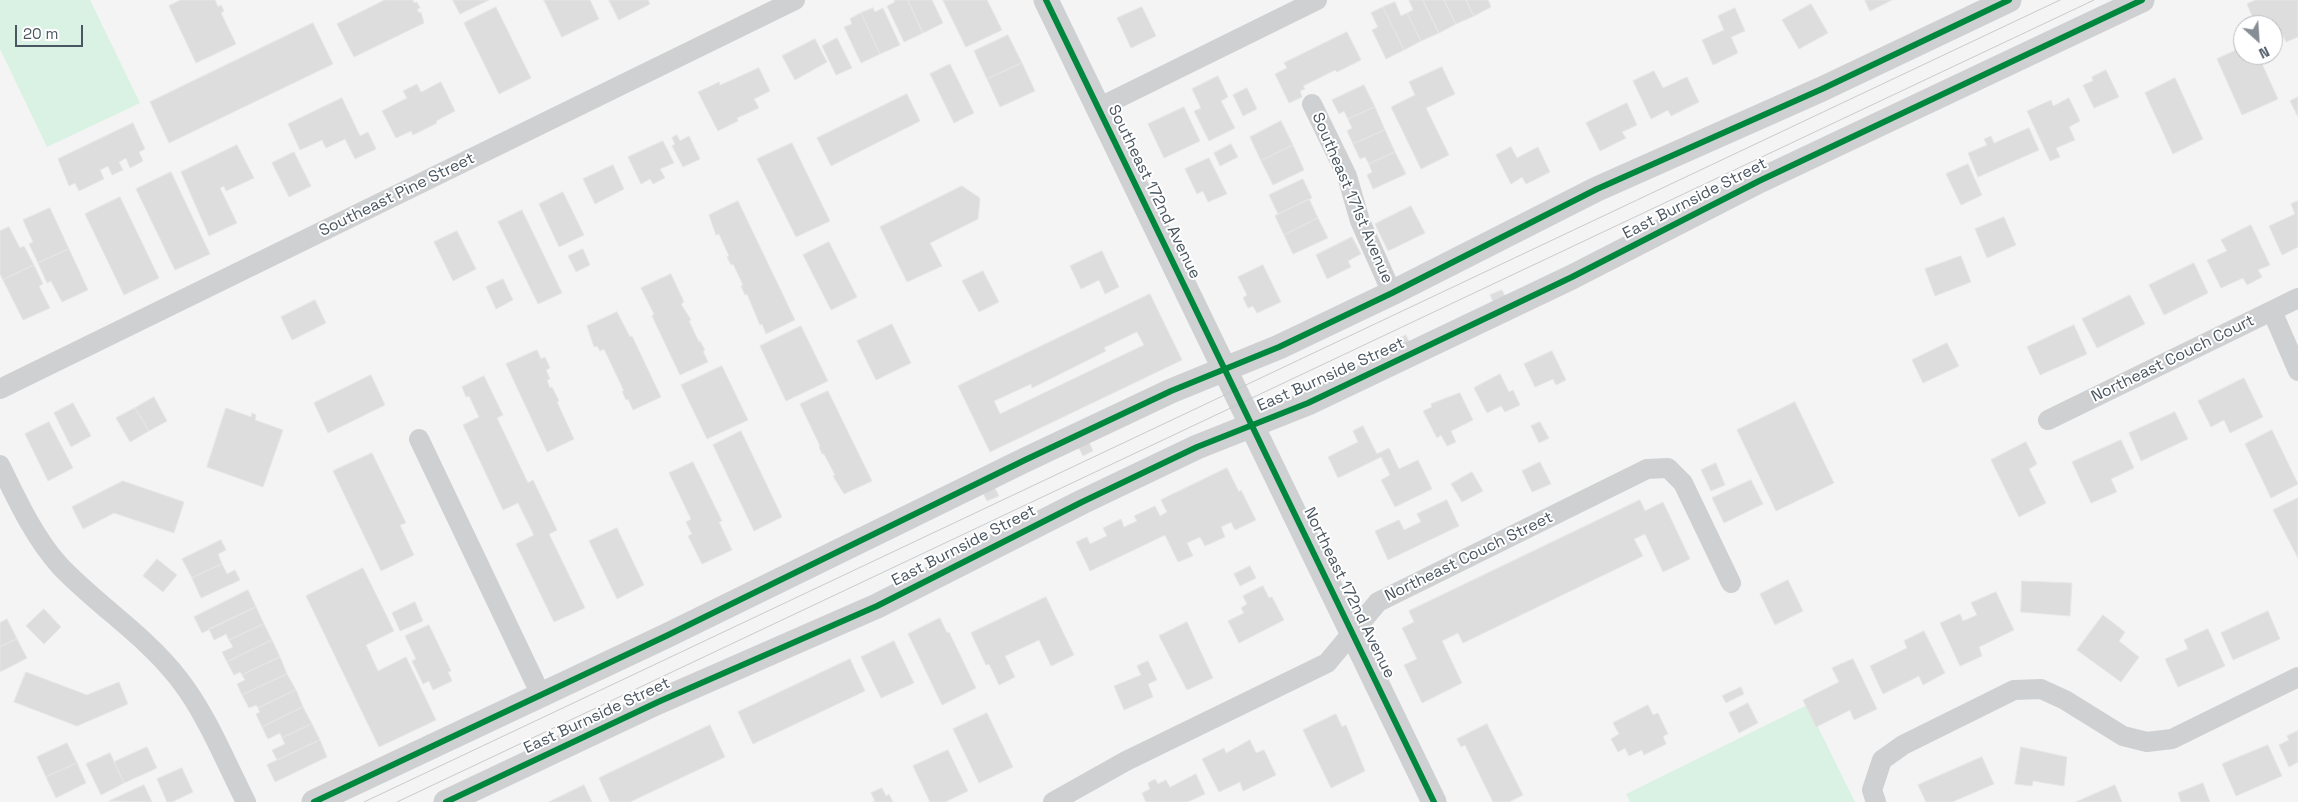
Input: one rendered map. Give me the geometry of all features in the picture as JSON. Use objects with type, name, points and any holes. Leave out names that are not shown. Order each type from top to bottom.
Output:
[{"type":"street","name":"Southeast Pine Street","points":[[0,389],[795,0]]},
{"type":"street","name":"Southeast 172nd Avenue","points":[[1046,0],[1238,397]]},
{"type":"street","points":[[1098,108],[1317,0]]},
{"type":"street","points":[[314,802],[674,632],[1016,464],[1171,391],[1279,347],[1392,293],[1597,189],[1822,88],[2009,0]]},
{"type":"street","name":"East Burnside Street","points":[[446,802],[658,702],[877,606],[1082,502],[1198,448],[1308,403],[1580,273],[1759,181],[2142,0]]},
{"type":"street","name":"Southeast 171st Avenue","points":[[1312,104],[1347,176],[1360,222],[1392,293]]},
{"type":"street","name":"Northeast Couch Court","points":[[2048,420],[2298,298]]},
{"type":"street","points":[[2272,311],[2298,371]]},
{"type":"street","name":"Northeast 172nd Avenue","points":[[1238,397],[1434,802]]},
{"type":"street","points":[[419,439],[541,695]]},
{"type":"street","points":[[0,465],[25,516],[60,565],[156,652],[179,680],[204,717],[246,802]]},
{"type":"street","name":"Northeast Couch Street","points":[[1053,802],[1126,761],[1327,663],[1378,602],[1647,469],[1668,468],[1683,483],[1731,583]]},
{"type":"street","points":[[1874,796],[1882,760],[1903,745],[2014,690],[2041,689],[2065,700],[2123,736],[2147,742],[2172,739],[2298,677]]},
{"type":"green space","points":[[0,0],[90,0],[140,103],[47,147],[0,49]]},
{"type":"green space","points":[[1807,705],[1855,802],[1630,802],[1626,794]]},
{"type":"building","points":[[181,0],[215,0],[218,7],[221,5],[224,11],[221,13],[236,44],[196,63],[169,6]]},
{"type":"building","points":[[385,0],[413,0],[414,3],[417,2],[420,8],[417,9],[419,13],[421,12],[424,23],[354,57],[337,24]]},
{"type":"building","points":[[453,0],[489,0],[460,14]]},
{"type":"building","points":[[544,0],[590,0],[599,19],[562,37]]},
{"type":"building","points":[[609,0],[648,0],[650,4],[619,20]]},
{"type":"building","points":[[894,0],[908,0],[923,33],[904,42],[887,6],[895,2]]},
{"type":"building","points":[[908,0],[932,0],[943,23],[923,33]]},
{"type":"building","points":[[943,0],[987,0],[1002,30],[966,47]]},
{"type":"building","points":[[1409,0],[1423,0],[1439,33],[1421,41],[1407,13],[1413,10]]},
{"type":"building","points":[[1423,0],[1444,0],[1456,24],[1439,33]]},
{"type":"building","points":[[1444,0],[1466,0],[1474,16],[1456,24]]},
{"type":"building","points":[[1466,0],[1488,0],[1491,7],[1474,16]]},
{"type":"building","points":[[1865,0],[1892,0],[1870,11]]},
{"type":"building","points":[[2256,0],[2298,0],[2298,37],[2286,42],[2283,36],[2283,15],[2252,15],[2247,4]]},
{"type":"building","points":[[1395,2],[1401,16],[1407,13],[1421,41],[1404,50],[1383,7]]},
{"type":"building","points":[[1811,4],[1828,33],[1799,49],[1782,20]]},
{"type":"building","points":[[496,7],[531,78],[499,94],[464,23]]},
{"type":"building","points":[[1142,7],[1156,36],[1131,48],[1117,18]]},
{"type":"building","points":[[1383,7],[1404,50],[1386,59],[1372,30],[1378,27],[1371,13]]},
{"type":"building","points":[[873,8],[875,12],[883,8],[900,45],[880,54],[861,13]]},
{"type":"building","points":[[1735,8],[1745,31],[1731,37],[1738,53],[1713,65],[1702,40],[1724,30],[1718,16]]},
{"type":"building","points":[[861,13],[880,54],[861,63],[844,27],[852,24],[850,19]]},
{"type":"building","points":[[313,23],[333,64],[169,143],[150,102]]},
{"type":"building","points":[[1347,32],[1361,60],[1337,72],[1335,70],[1303,86],[1305,89],[1300,91],[1302,97],[1289,103],[1275,74],[1287,68],[1284,63]]},
{"type":"building","points":[[1008,35],[1022,63],[987,79],[974,51]]},
{"type":"building","points":[[837,38],[852,68],[836,75],[822,46]]},
{"type":"building","points":[[815,39],[827,62],[795,80],[782,56]]},
{"type":"building","points":[[2233,52],[2233,65],[2263,65],[2278,99],[2242,115],[2217,59]]},
{"type":"building","points":[[1022,63],[1035,91],[1000,107],[987,79]]},
{"type":"building","points":[[950,64],[974,113],[954,123],[930,74]]},
{"type":"building","points":[[1442,67],[1455,94],[1426,108],[1449,155],[1421,169],[1391,107],[1415,95],[1409,82]]},
{"type":"building","points":[[759,68],[770,91],[754,99],[759,108],[737,118],[738,121],[718,131],[698,92],[719,82],[720,85]]},
{"type":"building","points":[[2106,70],[2119,97],[2094,108],[2083,85],[2093,81],[2092,77]]},
{"type":"building","points":[[1654,71],[1663,88],[1687,77],[1699,102],[1671,116],[1668,110],[1651,119],[1633,81]]},
{"type":"building","points":[[1218,76],[1228,97],[1221,101],[1235,128],[1209,141],[1194,111],[1201,108],[1192,89]]},
{"type":"building","points":[[2175,78],[2203,139],[2173,154],[2145,93]]},
{"type":"building","points":[[441,82],[455,111],[413,135],[411,131],[396,138],[382,111],[407,98],[403,91],[417,84],[421,92]]},
{"type":"building","points":[[1364,85],[1375,107],[1348,119],[1344,111],[1339,114],[1332,100]]},
{"type":"building","points":[[1247,88],[1257,109],[1243,116],[1233,95]]},
{"type":"building","points":[[907,94],[920,121],[831,166],[817,138]]},
{"type":"building","points":[[2298,97],[2298,117],[2290,101]]},
{"type":"building","points":[[342,98],[360,136],[368,132],[376,149],[355,159],[345,139],[326,148],[322,140],[300,150],[288,124]]},
{"type":"building","points":[[2069,98],[2080,121],[2069,127],[2075,140],[2056,148],[2060,157],[2050,161],[2027,111],[2051,100],[2053,106]]},
{"type":"building","points":[[1627,103],[1637,125],[1622,132],[1626,138],[1600,151],[1586,123]]},
{"type":"building","points":[[1184,107],[1200,141],[1164,158],[1148,124]]},
{"type":"building","points":[[1375,107],[1385,130],[1353,144],[1347,131],[1352,128],[1348,119]]},
{"type":"building","points":[[1281,121],[1293,145],[1261,161],[1250,137]]},
{"type":"building","points":[[133,123],[145,149],[139,152],[143,161],[130,168],[126,158],[119,162],[123,170],[112,175],[108,166],[100,170],[104,179],[79,191],[75,183],[69,186],[58,159]]},
{"type":"building","points":[[2029,128],[2039,150],[1978,177],[1968,153],[1987,145],[1984,139],[1991,136],[1994,143]]},
{"type":"building","points":[[1385,130],[1395,152],[1369,164],[1365,157],[1360,159],[1353,144]]},
{"type":"building","points":[[677,135],[680,141],[689,136],[700,159],[683,167],[672,146],[675,144],[672,138]]},
{"type":"building","points":[[663,141],[674,163],[660,169],[665,178],[653,184],[650,179],[641,184],[628,157]]},
{"type":"building","points":[[792,143],[830,221],[796,237],[757,159]]},
{"type":"building","points":[[1231,144],[1238,157],[1220,166],[1214,153]]},
{"type":"building","points":[[237,145],[254,178],[226,191],[224,186],[220,188],[237,223],[209,236],[181,172]]},
{"type":"building","points":[[1293,145],[1304,170],[1273,185],[1261,161]]},
{"type":"building","points":[[1511,147],[1517,158],[1538,147],[1550,172],[1526,184],[1522,177],[1511,184],[1496,155]]},
{"type":"building","points":[[294,152],[311,186],[289,197],[272,163]]},
{"type":"building","points":[[1395,152],[1406,174],[1373,189],[1367,175],[1372,172],[1369,164]]},
{"type":"building","points":[[1209,158],[1227,194],[1208,202],[1203,191],[1197,194],[1185,169]]},
{"type":"building","points":[[1968,164],[1982,195],[1961,205],[1946,174]]},
{"type":"building","points":[[613,165],[624,189],[595,204],[583,179]]},
{"type":"building","points":[[171,172],[210,254],[175,270],[136,189]]},
{"type":"building","points":[[1303,179],[1312,198],[1278,214],[1269,195]]},
{"type":"building","points":[[962,186],[980,198],[978,219],[930,243],[942,266],[907,282],[880,227]]},
{"type":"building","points":[[563,192],[584,235],[559,247],[539,204]]},
{"type":"building","points":[[120,197],[159,278],[124,295],[85,214]]},
{"type":"building","points":[[1309,199],[1318,218],[1284,235],[1275,216]]},
{"type":"building","points":[[738,201],[795,320],[766,334],[762,324],[760,325],[747,294],[745,295],[741,286],[743,285],[733,264],[731,265],[727,257],[729,256],[719,234],[716,235],[709,215]]},
{"type":"building","points":[[2298,201],[2298,247],[2282,255],[2269,226],[2295,214],[2291,204]]},
{"type":"building","points":[[1411,206],[1425,233],[1388,251],[1375,224]]},
{"type":"building","points":[[50,208],[69,249],[38,263],[29,244],[33,242],[23,220]]},
{"type":"building","points":[[522,210],[562,293],[538,304],[498,222]]},
{"type":"building","points":[[2004,217],[2016,245],[1987,258],[1975,229]]},
{"type":"building","points":[[1318,218],[1328,238],[1293,254],[1284,235]]},
{"type":"building","points":[[2251,225],[2270,265],[2258,270],[2262,277],[2247,285],[2243,278],[2221,288],[2207,260],[2227,251],[2221,240]]},
{"type":"building","points":[[9,227],[20,248],[24,246],[34,265],[3,280],[0,274],[0,231]]},
{"type":"building","points":[[457,231],[476,269],[453,281],[434,242]]},
{"type":"building","points":[[1352,237],[1361,254],[1348,261],[1351,267],[1327,279],[1316,255]]},
{"type":"building","points":[[829,242],[857,297],[831,310],[803,255]]},
{"type":"building","points":[[69,249],[88,290],[62,302],[51,281],[47,283],[38,263]]},
{"type":"building","points":[[583,249],[590,265],[576,272],[568,256]]},
{"type":"building","points":[[1102,251],[1119,287],[1105,294],[1099,280],[1081,289],[1070,266]]},
{"type":"building","points":[[1961,256],[1971,282],[1935,296],[1925,269]]},
{"type":"building","points":[[2194,263],[2208,293],[2164,315],[2149,285]]},
{"type":"building","points":[[34,265],[43,284],[39,286],[50,308],[23,320],[3,280]]},
{"type":"building","points":[[1263,265],[1281,302],[1257,313],[1253,306],[1248,308],[1243,298],[1247,295],[1238,277]]},
{"type":"building","points":[[983,271],[999,302],[979,312],[962,281]]},
{"type":"building","points":[[671,274],[684,302],[681,304],[691,320],[689,321],[699,342],[705,350],[703,351],[708,362],[680,375],[641,288]]},
{"type":"building","points":[[503,279],[513,300],[496,309],[486,287]]},
{"type":"building","points":[[1502,290],[1507,300],[1495,306],[1490,295]]},
{"type":"building","points":[[1150,294],[1182,360],[990,452],[958,386]],"holes":[[[1137,332],[1144,345],[1000,414],[994,401],[1031,384],[1032,388],[1106,351],[1104,348]]]},
{"type":"building","points":[[2130,295],[2145,324],[2097,348],[2082,319]]},
{"type":"building","points":[[315,300],[326,323],[292,340],[281,317]]},
{"type":"building","points":[[617,312],[630,337],[632,336],[661,397],[633,410],[628,399],[626,400],[622,391],[624,391],[604,349],[600,351],[597,346],[594,347],[587,326]]},
{"type":"building","points":[[892,324],[911,363],[876,380],[857,341]]},
{"type":"building","points":[[2074,325],[2087,354],[2040,375],[2027,347]]},
{"type":"building","points":[[801,326],[828,381],[786,401],[760,346]]},
{"type":"building","points":[[1406,335],[1411,345],[1399,351],[1394,341]]},
{"type":"building","points":[[1947,343],[1959,366],[1923,383],[1912,360]]},
{"type":"building","points":[[537,350],[541,359],[545,357],[550,368],[546,370],[550,379],[547,380],[559,401],[557,402],[574,439],[547,452],[506,364]]},
{"type":"building","points":[[1552,351],[1566,380],[1556,385],[1553,379],[1535,387],[1524,364]]},
{"type":"building","points":[[722,366],[748,420],[707,439],[681,385]]},
{"type":"building","points":[[1500,374],[1509,392],[1513,390],[1520,405],[1505,412],[1501,406],[1487,413],[1474,388]]},
{"type":"building","points":[[371,375],[385,405],[328,433],[314,403]]},
{"type":"building","points":[[484,376],[503,415],[497,418],[528,483],[533,480],[557,530],[549,534],[585,608],[554,622],[516,544],[534,535],[518,503],[503,510],[463,425],[479,417],[469,396],[466,397],[462,387]]},
{"type":"building","points":[[2244,378],[2263,417],[2230,433],[2224,420],[2211,427],[2198,401]]},
{"type":"building","points":[[828,391],[872,481],[844,494],[833,476],[835,475],[824,454],[822,454],[800,404]]},
{"type":"building","points":[[1460,393],[1473,420],[1451,431],[1456,442],[1447,446],[1441,435],[1437,438],[1423,411],[1432,407],[1431,404]]},
{"type":"building","points":[[154,397],[167,421],[149,431],[135,408]]},
{"type":"building","points":[[1795,402],[1834,483],[1776,511],[1737,430]]},
{"type":"building","points":[[73,403],[91,436],[71,447],[54,413]]},
{"type":"building","points":[[135,408],[149,431],[130,442],[116,418]]},
{"type":"building","points":[[226,408],[251,417],[252,413],[256,415],[255,420],[283,430],[263,487],[207,467]]},
{"type":"building","points":[[2175,412],[2188,439],[2141,461],[2129,433]]},
{"type":"building","points":[[49,422],[73,468],[48,481],[25,434]]},
{"type":"building","points":[[1540,422],[1549,438],[1539,443],[1531,426]]},
{"type":"building","points":[[1363,426],[1377,454],[1389,448],[1399,469],[1418,460],[1432,489],[1395,507],[1381,480],[1390,475],[1381,457],[1338,478],[1328,457],[1358,442],[1353,431]]},
{"type":"building","points":[[2272,430],[2298,484],[2271,498],[2245,444]]},
{"type":"building","points":[[741,431],[782,517],[754,531],[713,445]]},
{"type":"building","points":[[2121,440],[2134,468],[2111,479],[2117,492],[2091,503],[2072,462]]},
{"type":"building","points":[[1089,442],[1093,451],[1083,456],[1078,446]]},
{"type":"building","points":[[2026,442],[2037,464],[2029,469],[2046,503],[2019,517],[1991,460]]},
{"type":"building","points":[[372,453],[406,523],[400,525],[414,555],[381,571],[333,471]]},
{"type":"building","points":[[693,462],[722,521],[719,522],[732,550],[702,564],[688,536],[692,534],[686,522],[691,519],[669,473]]},
{"type":"building","points":[[1540,462],[1551,484],[1532,492],[1522,471]]},
{"type":"building","points":[[1716,463],[1725,485],[1711,491],[1701,470]]},
{"type":"building","points":[[1227,468],[1239,492],[1241,490],[1256,520],[1235,530],[1231,522],[1221,527],[1225,537],[1205,546],[1200,537],[1187,543],[1193,556],[1178,562],[1165,535],[1090,571],[1076,542],[1087,537],[1090,544],[1107,536],[1103,528],[1121,519],[1124,527],[1137,521],[1134,516],[1155,506],[1160,516],[1167,512],[1161,500]]},
{"type":"building","points":[[1472,472],[1483,491],[1462,502],[1451,484]]},
{"type":"building","points":[[1751,480],[1763,504],[1724,523],[1712,498]]},
{"type":"building","points":[[123,481],[184,502],[174,533],[114,513],[83,529],[72,507]]},
{"type":"building","points":[[994,486],[999,496],[987,501],[982,491]]},
{"type":"building","points":[[2298,498],[2298,558],[2273,510]]},
{"type":"building","points":[[1447,500],[1459,526],[1388,560],[1375,531],[1399,520],[1404,530],[1421,522],[1417,514]]},
{"type":"building","points":[[1640,500],[1645,511],[1663,502],[1690,559],[1663,572],[1645,534],[1634,539],[1643,556],[1463,643],[1458,633],[1442,641],[1462,683],[1422,703],[1404,665],[1417,659],[1402,628],[1414,622],[1409,611]]},
{"type":"building","points":[[617,528],[644,585],[617,599],[589,541]]},
{"type":"building","points":[[221,540],[226,550],[218,554],[222,564],[192,578],[182,559]]},
{"type":"building","points":[[157,559],[177,575],[163,592],[143,576]]},
{"type":"building","points":[[222,564],[227,574],[235,570],[240,580],[201,598],[192,578]]},
{"type":"building","points":[[1250,566],[1256,578],[1240,586],[1234,574]]},
{"type":"building","points":[[363,568],[394,631],[366,645],[378,671],[406,657],[436,720],[379,747],[306,596]]},
{"type":"building","points":[[1788,580],[1803,611],[1775,625],[1760,594]]},
{"type":"building","points":[[2022,581],[2072,583],[2070,616],[2021,612]]},
{"type":"building","points":[[1263,586],[1269,598],[1272,597],[1284,620],[1239,643],[1228,621],[1244,613],[1241,608],[1247,604],[1243,596]]},
{"type":"building","points":[[248,590],[256,607],[202,633],[194,617]]},
{"type":"building","points":[[1996,592],[2014,630],[1979,647],[1982,656],[1960,666],[1940,623],[1960,614],[1963,621],[1977,615],[1971,603]]},
{"type":"building","points":[[1046,597],[1074,655],[1051,666],[1039,640],[1005,656],[1015,677],[999,685],[989,664],[986,665],[971,633]]},
{"type":"building","points":[[415,602],[423,621],[400,631],[392,613]]},
{"type":"building","points":[[256,607],[264,624],[229,640],[226,634],[214,640],[209,629]]},
{"type":"building","points":[[44,609],[61,627],[44,644],[26,626]]},
{"type":"building","points":[[2268,611],[2280,639],[2233,660],[2221,633]]},
{"type":"building","points":[[2103,615],[2125,632],[2119,641],[2139,657],[2121,682],[2077,650]]},
{"type":"building","points":[[940,618],[947,633],[949,632],[976,688],[942,705],[908,634]]},
{"type":"building","points":[[7,619],[17,639],[0,647],[0,623]]},
{"type":"building","points":[[1187,622],[1213,678],[1187,690],[1159,636]]},
{"type":"building","points":[[264,624],[272,640],[227,662],[222,652],[233,647],[229,640]]},
{"type":"building","points":[[429,625],[451,671],[448,672],[452,681],[433,690],[429,681],[423,684],[412,661],[416,659],[405,636]]},
{"type":"building","points":[[2208,629],[2225,666],[2178,687],[2165,659],[2188,649],[2184,640]]},
{"type":"building","points":[[1924,631],[1945,673],[1923,685],[1919,676],[1883,694],[1870,666],[1907,648],[1904,641]]},
{"type":"building","points":[[17,639],[27,658],[0,672],[0,647]]},
{"type":"building","points":[[272,640],[280,657],[242,675],[240,672],[234,675],[227,662]]},
{"type":"building","points":[[894,641],[914,683],[881,698],[861,657]]},
{"type":"building","points":[[280,657],[287,674],[242,695],[237,684],[245,680],[242,675]]},
{"type":"building","points":[[850,659],[865,691],[753,744],[738,712]]},
{"type":"building","points":[[1853,659],[1877,709],[1854,720],[1850,710],[1816,727],[1803,700],[1839,682],[1832,668]]},
{"type":"building","points":[[1148,661],[1157,680],[1148,684],[1153,697],[1124,710],[1114,686],[1141,675],[1137,666]]},
{"type":"building","points":[[26,672],[87,695],[119,682],[128,704],[77,726],[14,702]]},
{"type":"building","points":[[287,674],[296,690],[258,708],[256,705],[249,708],[242,695]]},
{"type":"building","points":[[1741,687],[1744,694],[1726,703],[1722,696]]},
{"type":"building","points":[[296,690],[303,707],[262,727],[256,714],[260,712],[258,708]]},
{"type":"building","points":[[1748,703],[1758,723],[1739,733],[1729,713]]},
{"type":"building","points":[[1648,705],[1653,715],[1658,713],[1668,734],[1663,736],[1666,744],[1644,755],[1642,750],[1629,756],[1625,748],[1618,752],[1611,739],[1619,734],[1613,723]]},
{"type":"building","points":[[303,707],[312,724],[282,738],[280,733],[268,739],[262,727]]},
{"type":"building","points":[[987,713],[1013,767],[979,783],[953,729]]},
{"type":"building","points":[[1336,714],[1342,727],[1346,725],[1365,771],[1331,788],[1303,730]]},
{"type":"building","points":[[312,724],[320,740],[277,760],[272,750],[285,744],[282,738]]},
{"type":"building","points":[[1487,724],[1523,795],[1509,802],[1493,802],[1465,745],[1461,747],[1457,739]]},
{"type":"building","points":[[710,725],[725,757],[630,802],[610,802],[599,778]]},
{"type":"building","points":[[2298,731],[2298,762],[2289,767],[2279,745],[2289,740],[2287,736]]},
{"type":"building","points":[[320,740],[327,757],[275,782],[267,765]]},
{"type":"building","points":[[1250,740],[1256,753],[1264,750],[1276,775],[1243,791],[1240,782],[1219,792],[1202,759],[1224,748],[1226,753]]},
{"type":"building","points":[[67,743],[77,763],[46,777],[37,757]]},
{"type":"building","points":[[2268,745],[2282,776],[2236,796],[2222,764]]},
{"type":"building","points":[[147,747],[157,768],[124,783],[114,762]]},
{"type":"building","points":[[2021,747],[2067,757],[2064,786],[2033,781],[2032,786],[2015,784]]},
{"type":"building","points":[[948,750],[968,791],[945,802],[930,802],[913,766]]},
{"type":"building","points":[[110,753],[124,783],[101,795],[86,764]]},
{"type":"building","points":[[1982,757],[1994,784],[1952,802],[1926,802],[1918,785]]},
{"type":"building","points":[[77,763],[86,783],[56,798],[46,777]]},
{"type":"building","points":[[182,768],[193,792],[172,802],[167,802],[157,779]]},
{"type":"building","points":[[1196,774],[1205,794],[1186,802],[1146,802],[1142,793],[1150,789],[1148,783],[1155,779],[1158,784],[1166,780],[1170,787]]},
{"type":"building","points":[[2203,783],[2210,802],[2181,802],[2178,793]]},
{"type":"building","points":[[144,785],[152,802],[109,801]]},
{"type":"building","points":[[584,785],[592,802],[549,802]]},
{"type":"building","points":[[2115,785],[2122,802],[2076,802]]},
{"type":"building","points":[[882,788],[886,796],[889,794],[893,802],[873,802],[875,801],[871,793]]},
{"type":"tram line","points":[[364,802],[2060,0]]},
{"type":"tram line","points":[[397,802],[2094,0]]},
{"type":"cycle path","points":[[1046,0],[1434,802]]},
{"type":"cycle path","points":[[314,802],[666,636],[1025,460],[1171,391],[1279,347],[1392,293],[1597,189],[1822,89],[2009,0]]},
{"type":"cycle path","points":[[446,802],[658,702],[877,606],[1082,502],[1197,447],[1308,403],[1572,277],[1759,181],[2142,0]]}]
